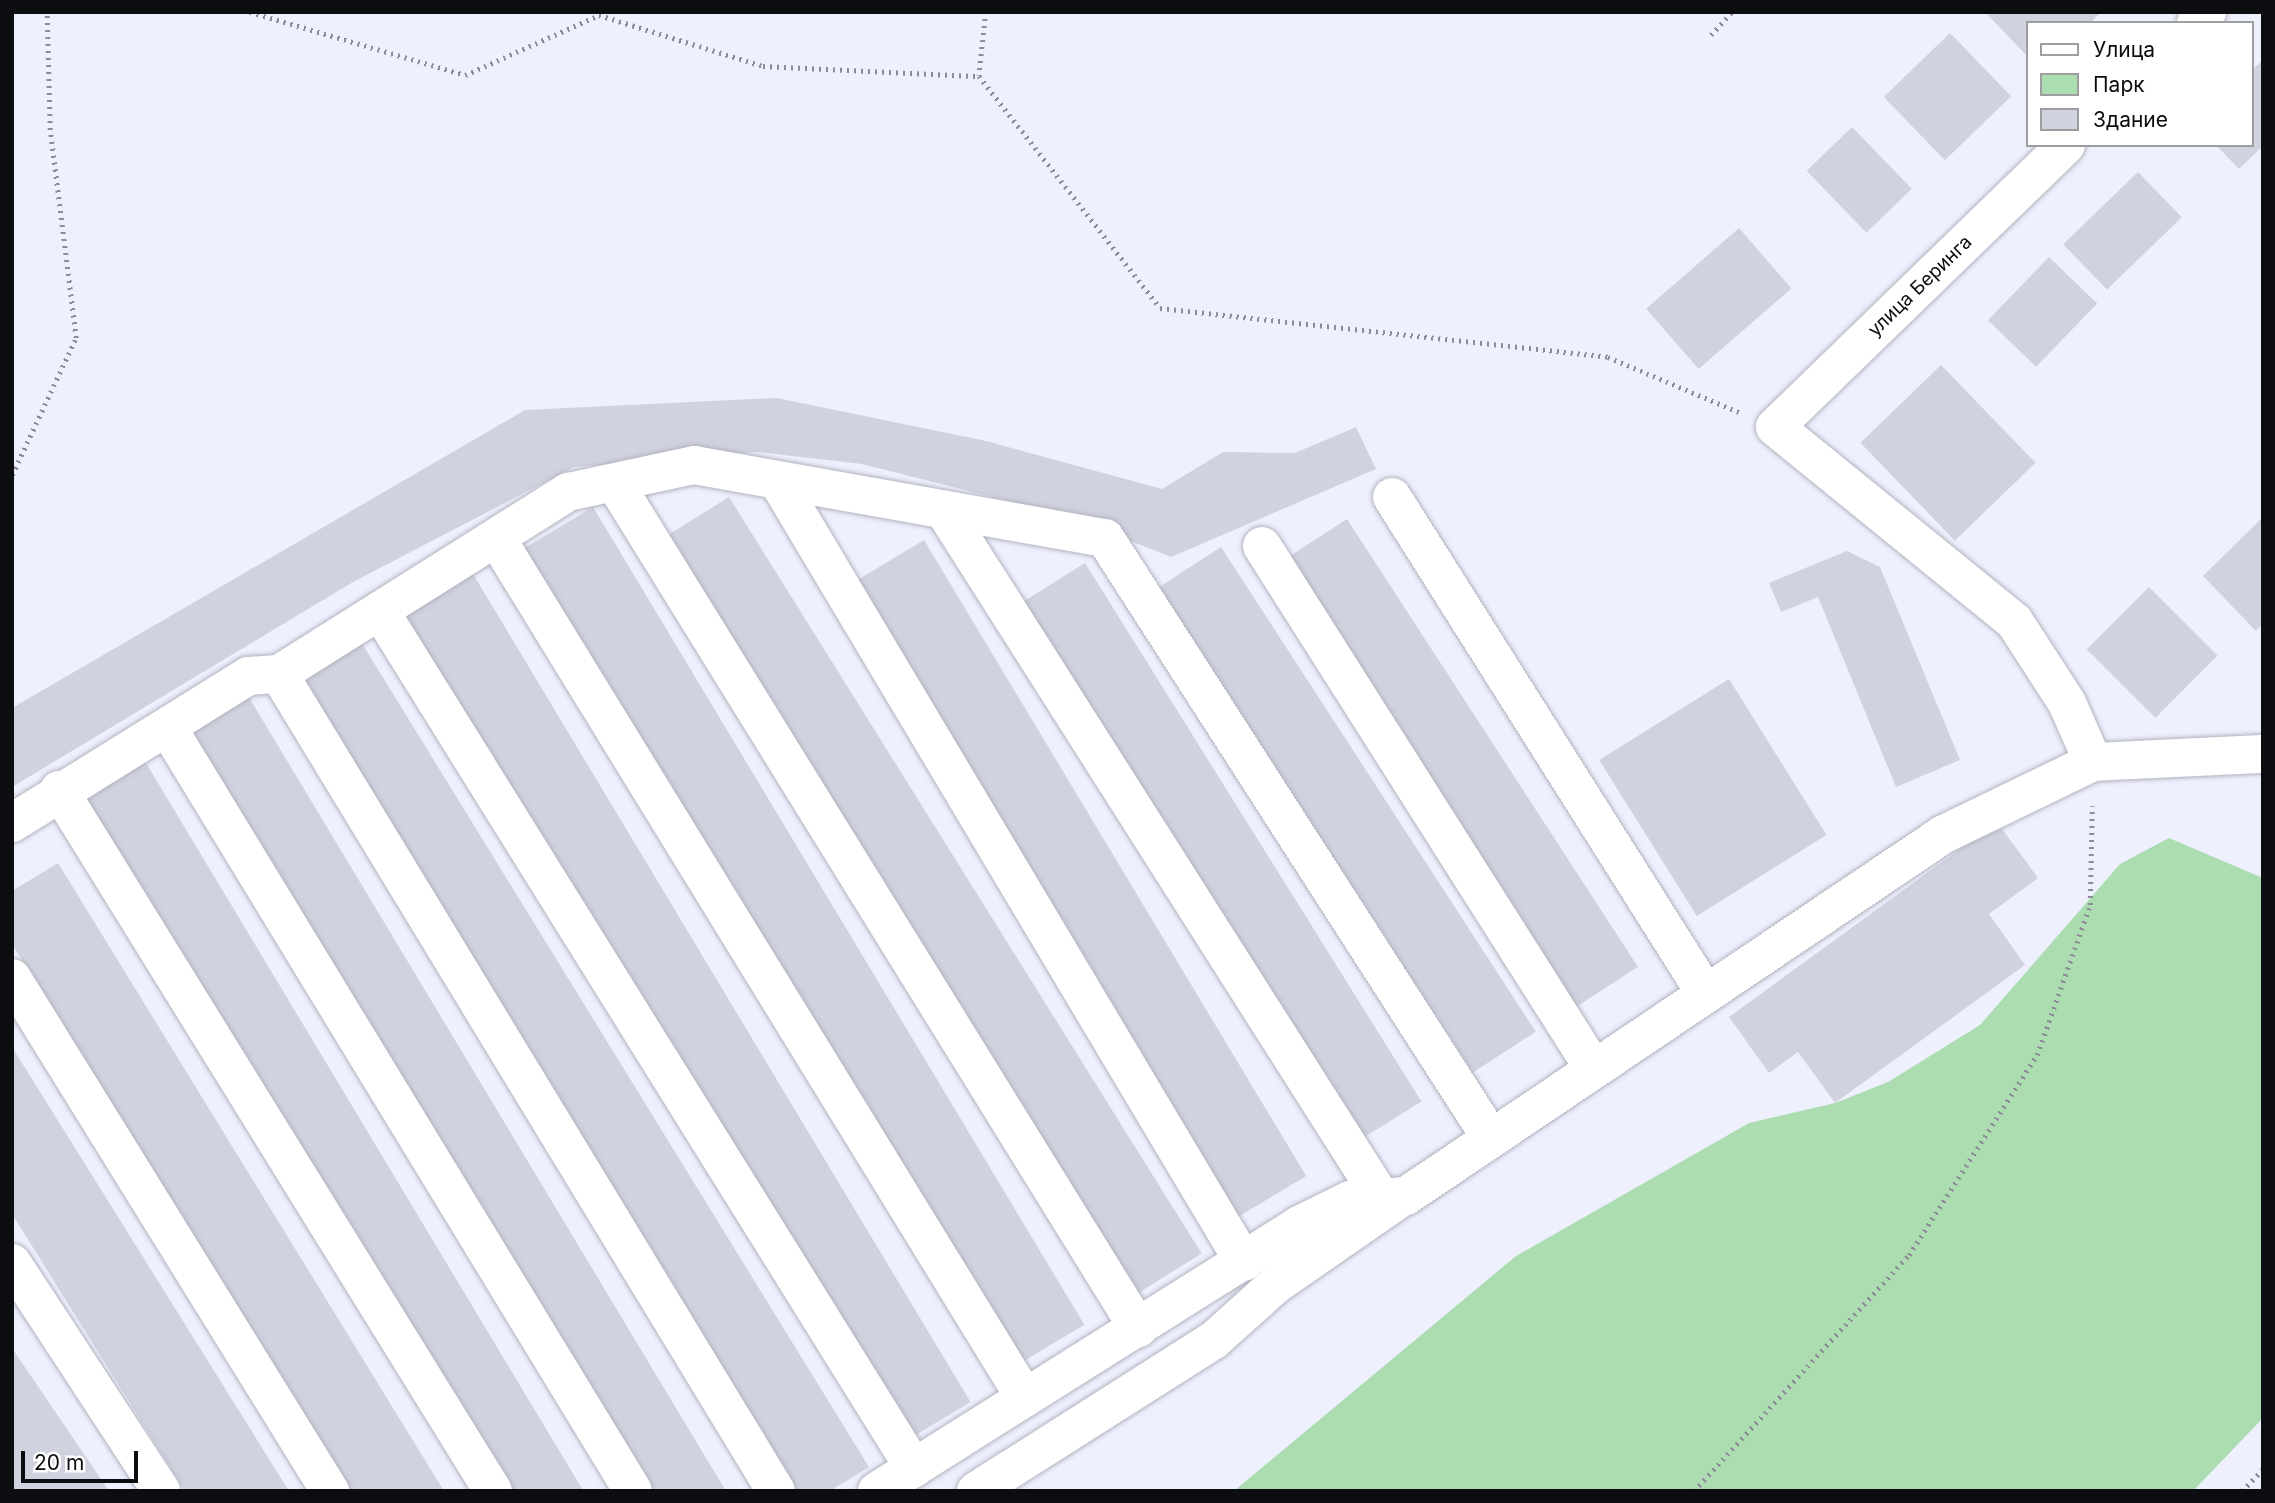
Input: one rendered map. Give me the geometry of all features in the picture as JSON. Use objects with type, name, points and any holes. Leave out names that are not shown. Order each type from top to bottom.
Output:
[{"type":"street","name":"улица Беринга","points":[[1775,427],[2064,147]]},
{"type":"street","points":[[1775,427],[2014,621],[2067,703],[2093,762]]},
{"type":"street","points":[[12,824],[145,736],[169,730],[248,676],[279,674],[496,540],[568,492],[616,485],[694,465],[947,515],[1105,538],[1123,558],[1492,1138]]},
{"type":"street","points":[[779,483],[1244,1262]]},
{"type":"street","points":[[616,485],[1138,1328]]},
{"type":"street","points":[[1392,497],[1706,994]]},
{"type":"street","points":[[947,515],[1393,1196]]},
{"type":"street","points":[[496,540],[1025,1398]]},
{"type":"street","points":[[1262,546],[1594,1069]]},
{"type":"street","points":[[380,611],[914,1468]]},
{"type":"street","points":[[279,674],[776,1491]]},
{"type":"street","points":[[169,730],[634,1491]]},
{"type":"street","points":[[976,1491],[1214,1340],[1275,1285],[1393,1196],[1492,1138],[1944,834],[2093,762],[2259,745]]},
{"type":"street","points":[[60,790],[493,1491]]},
{"type":"street","points":[[12,978],[330,1491]]},
{"type":"street","points":[[877,1491],[1244,1262],[1350,1200],[1393,1196]]},
{"type":"street","points":[[12,1263],[161,1491]]},
{"type":"path","points":[[12,475],[76,338],[50,130],[47,12]]},
{"type":"path","points":[[250,12],[465,75],[600,15],[763,66],[979,76]]},
{"type":"path","points":[[986,12],[979,76],[1160,308],[1608,357],[1775,427]]},
{"type":"path","points":[[1711,35],[1732,12]]},
{"type":"path","points":[[1695,1491],[1909,1255],[2036,1055],[2090,905],[2093,762]]},
{"type":"path","points":[[2242,1491],[2263,1469]]},
{"type":"green space","points":[[2169,838],[2263,878],[2263,1418],[2193,1491],[1234,1491],[1516,1256],[1749,1123],[1835,1103],[1888,1082],[1980,1025],[2120,864]]},
{"type":"building","points":[[1985,12],[2101,12],[2092,21],[2026,21],[2026,55]]},
{"type":"building","points":[[1950,33],[2011,96],[1945,160],[1884,97]]},
{"type":"building","points":[[2263,60],[2263,146],[2239,169],[2218,147],[2254,147],[2254,68]]},
{"type":"building","points":[[1852,127],[1912,189],[1866,233],[1807,171]]},
{"type":"building","points":[[2138,172],[2182,217],[2107,290],[2063,244]]},
{"type":"building","points":[[1739,228],[1791,288],[1699,369],[1646,309]]},
{"type":"building","points":[[2049,257],[2097,304],[2036,367],[1988,320]]},
{"type":"building","points":[[1941,365],[2035,463],[1955,541],[1860,443]]},
{"type":"building","points":[[777,398],[986,441],[1162,489],[1223,452],[1295,453],[1356,427],[1376,469],[1171,557],[1067,516],[862,464],[757,452],[574,467],[353,582],[12,787],[12,708],[525,410]]},
{"type":"building","points":[[729,497],[1202,1253],[1136,1294],[664,538]]},
{"type":"building","points":[[593,507],[1084,1325],[1014,1367],[523,549]]},
{"type":"building","points":[[2263,517],[2263,624],[2256,631],[2203,576]]},
{"type":"building","points":[[1347,519],[1638,967],[1572,1010],[1281,562]]},
{"type":"building","points":[[924,540],[1306,1176],[1237,1218],[855,582]]},
{"type":"building","points":[[1221,547],[1536,1032],[1473,1073],[1158,588]]},
{"type":"building","points":[[1847,551],[1880,567],[1960,760],[1896,787],[1818,597],[1781,612],[1769,583]]},
{"type":"building","points":[[1085,563],[1421,1102],[1358,1141],[1021,603]]},
{"type":"building","points":[[473,574],[971,1402],[903,1443],[405,615]]},
{"type":"building","points":[[2149,587],[2218,656],[2155,718],[2087,649]]},
{"type":"building","points":[[358,637],[869,1467],[830,1491],[795,1491],[294,676]]},
{"type":"building","points":[[1729,679],[1827,835],[1697,916],[1599,760]]},
{"type":"building","points":[[247,694],[726,1491],[637,1491],[182,733]]},
{"type":"building","points":[[143,758],[583,1491],[497,1491],[80,796]]},
{"type":"building","points":[[1997,822],[2038,878],[1989,914],[2025,965],[1835,1103],[1798,1052],[1769,1073],[1729,1017]]},
{"type":"building","points":[[58,863],[444,1491],[348,1491],[12,944],[12,891]]},
{"type":"building","points":[[12,1047],[289,1491],[185,1491],[12,1214]]},
{"type":"building","points":[[12,1348],[109,1491],[12,1491]]}]
